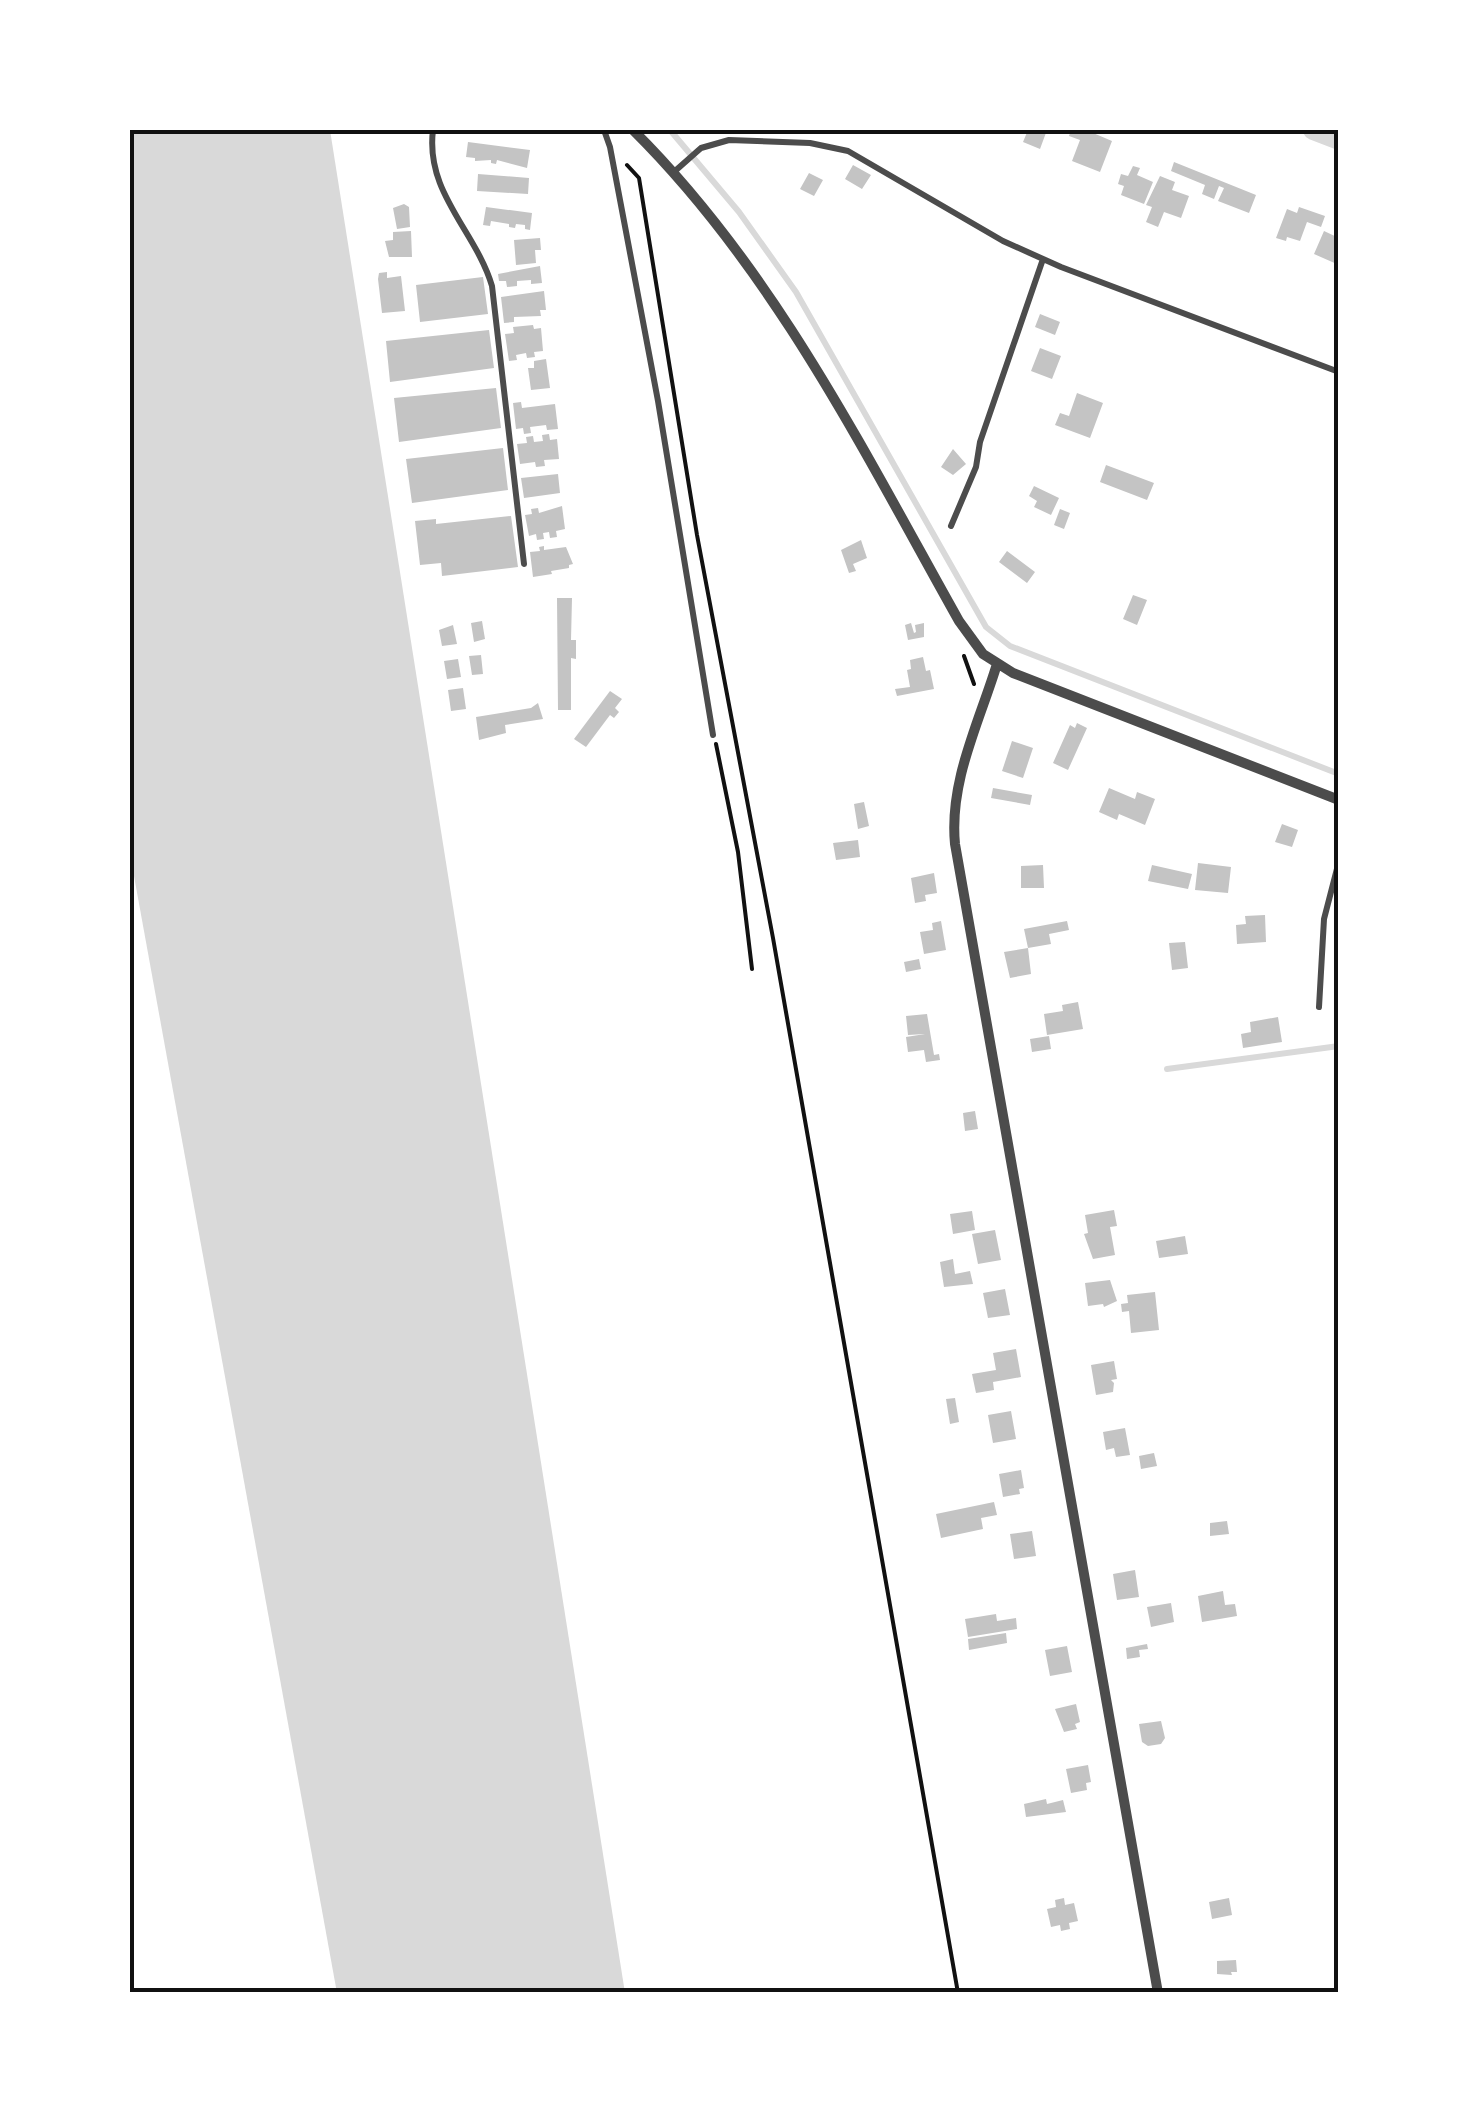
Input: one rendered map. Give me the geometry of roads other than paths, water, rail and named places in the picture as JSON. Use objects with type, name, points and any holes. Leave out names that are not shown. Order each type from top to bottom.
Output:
[{"type":"street","points":[[633,130],[678,167],[786,321],[959,622],[984,654],[997,664],[1339,800]]},
{"type":"street","points":[[997,664],[957,785],[955,844],[1158,1993]]},
{"type":"lane","points":[[433,130],[438,182],[486,265],[492,286],[524,564]]},
{"type":"lane","points":[[604,130],[665,440],[713,735]]},
{"type":"lane","points":[[678,167],[701,148],[716,142],[810,143],[848,151],[959,218],[1043,259],[1339,372]]},
{"type":"lane","points":[[952,526],[976,467],[980,442],[1043,259]]},
{"type":"lane","points":[[1318,1007],[1324,919],[1339,861]]},
{"type":"waterway","points":[[670,130],[739,212],[796,292],[986,627],[1010,646],[1339,774]]},
{"type":"waterway","points":[[1313,130],[1339,140]]},
{"type":"waterway","points":[[1167,1069],[1339,1046]]}]
